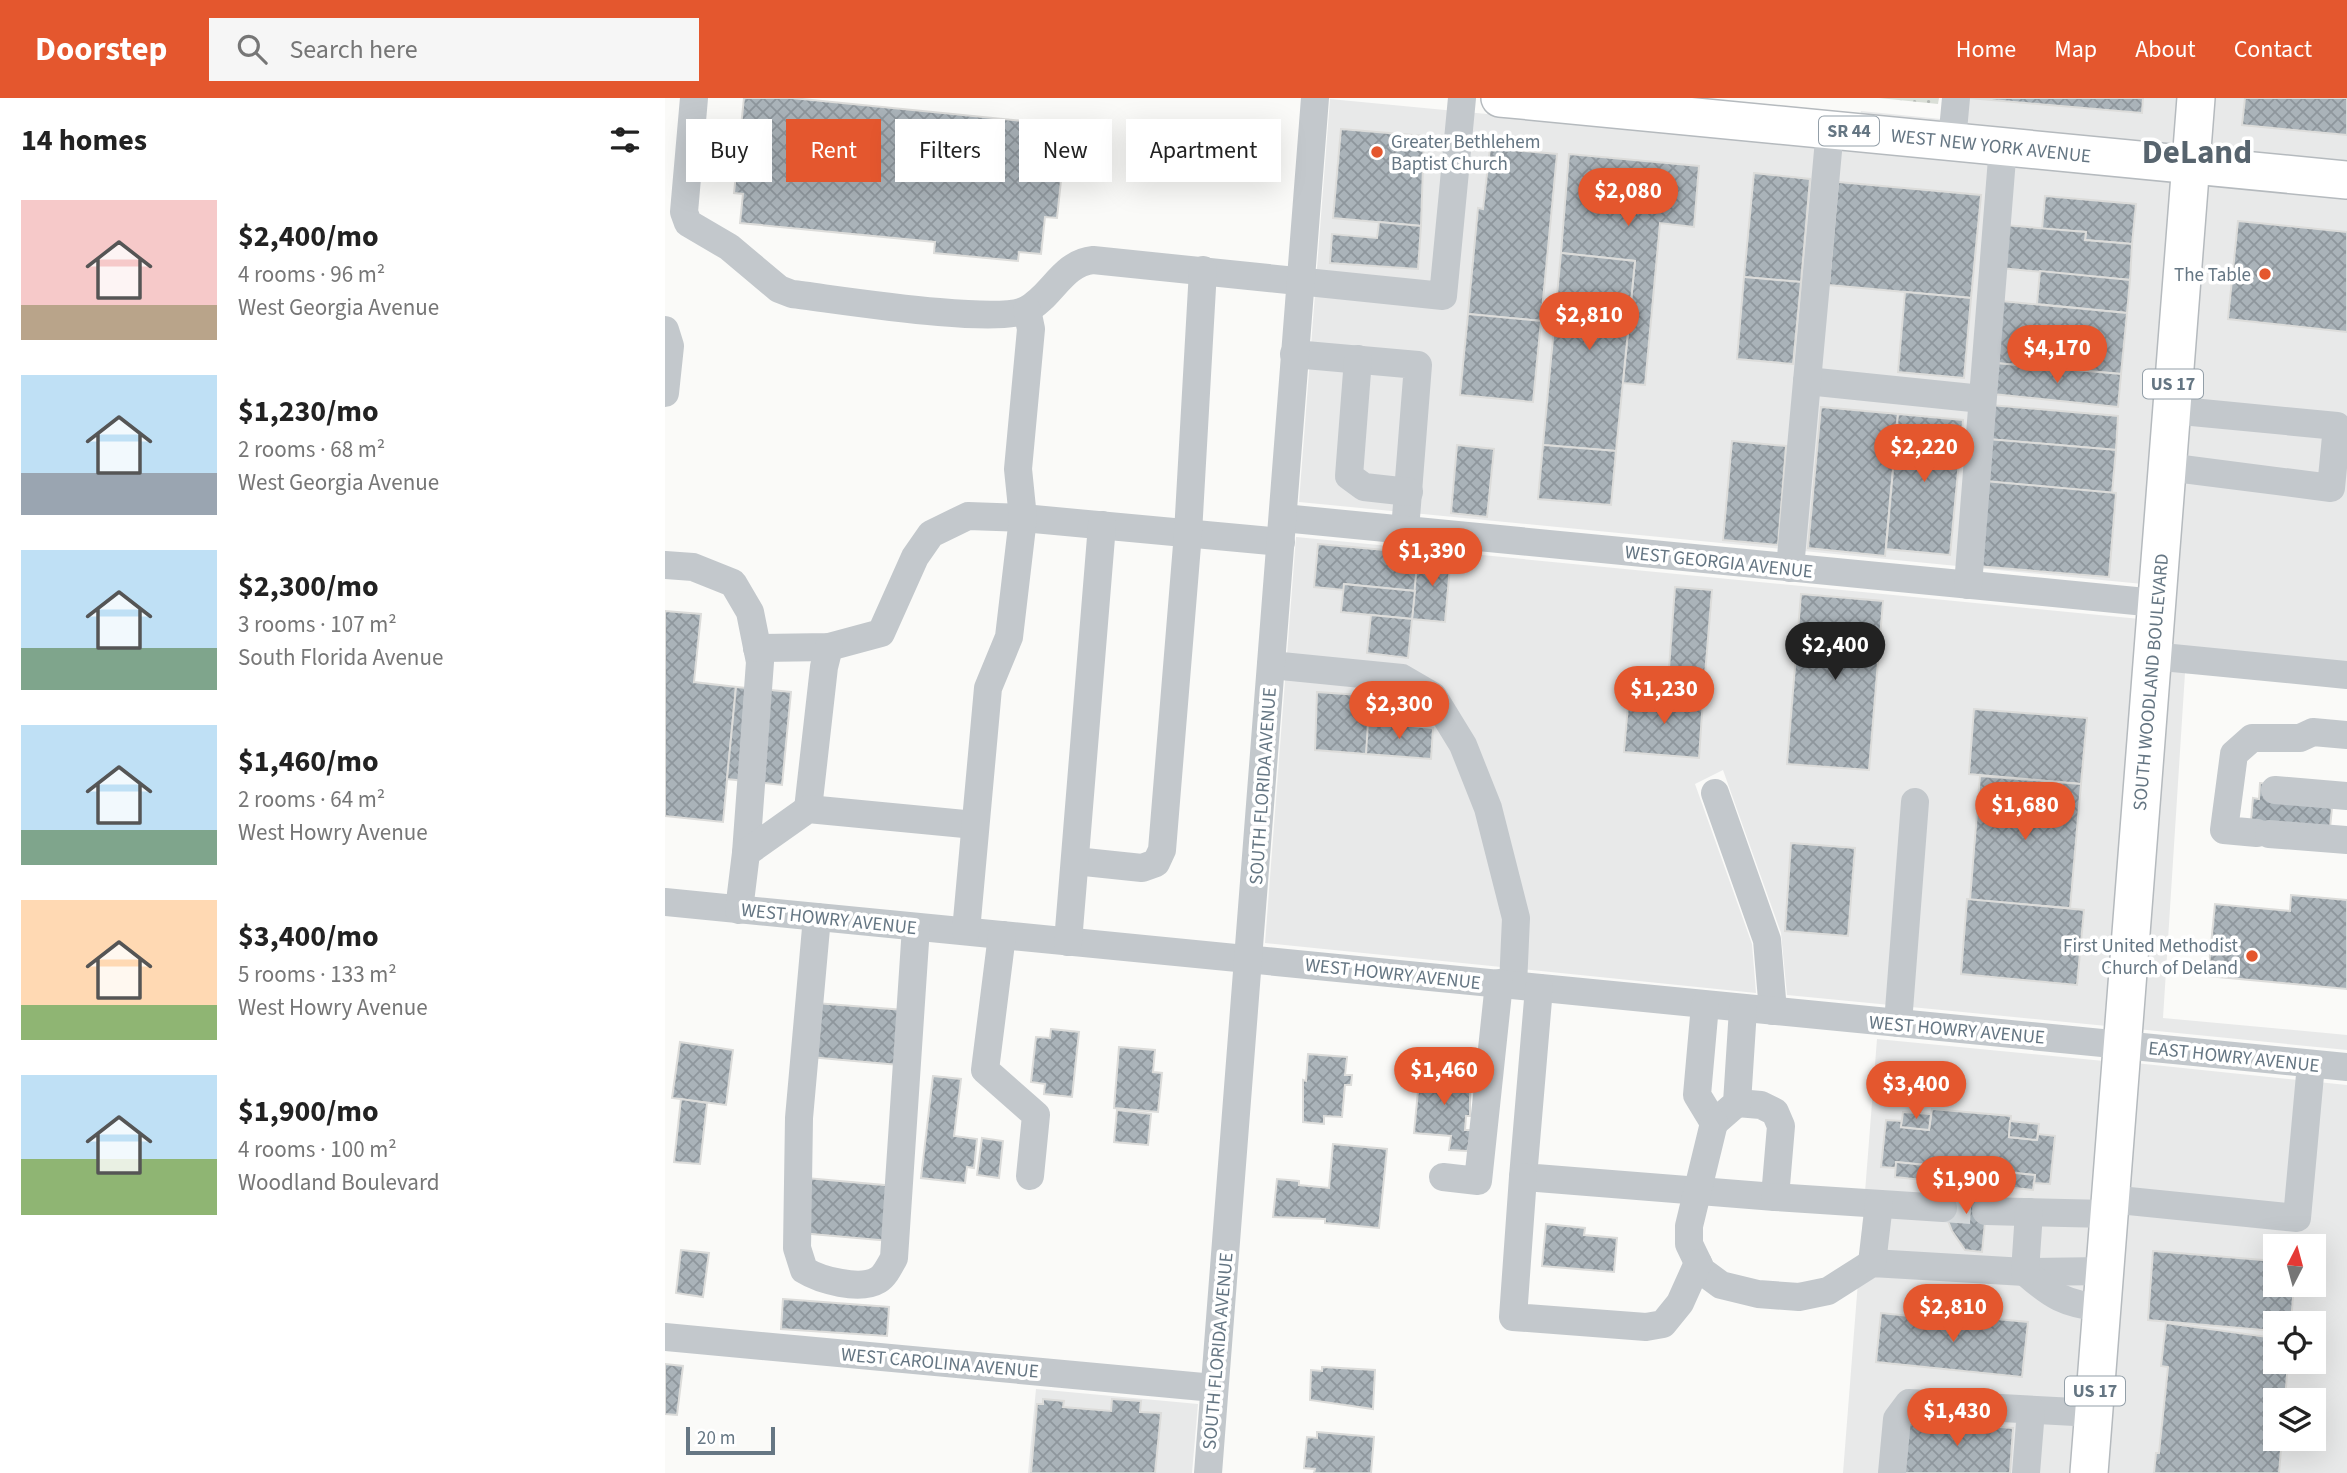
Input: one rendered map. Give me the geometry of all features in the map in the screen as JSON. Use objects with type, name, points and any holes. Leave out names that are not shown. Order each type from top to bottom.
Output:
[{"type":"main road","name":"WEST NEW YORK AVENUE","points":[[1500,98],[2190,164]]},
{"type":"main road","name":"US 17","points":[[2190,164],[2196,98]]},
{"type":"main road","name":"SR 44","points":[[2190,164],[2347,180]]},
{"type":"main road","name":"SOUTH WOODLAND BOULEVARD","points":[[2109,1207],[2190,164]]},
{"type":"main road","name":"US 17","points":[[2089,1473],[2109,1207]]},
{"type":"street","points":[[694,98],[684,212],[688,223],[729,247],[779,289],[792,294],[979,315],[1027,310],[1073,266],[1083,261],[1300,279],[1443,296],[1462,98]]},
{"type":"street","name":"SOUTH FLORIDA AVENUE","points":[[1207,1473],[1315,98]]},
{"type":"street","points":[[1952,141],[1956,98]]},
{"type":"street","points":[[1790,568],[1829,129]]},
{"type":"street","points":[[1968,585],[2003,146]]},
{"type":"street","points":[[1075,861],[1142,868],[1156,863],[1160,857],[1188,533],[1203,270]]},
{"type":"street","points":[[967,932],[988,688],[1009,637],[1023,518],[1018,469],[1031,329],[1027,310]]},
{"type":"street","points":[[665,330],[670,346],[665,393]]},
{"type":"street","points":[[1294,354],[1418,365],[1405,530]]},
{"type":"street","points":[[1358,359],[1349,476],[1364,487],[1409,492]]},
{"type":"street","points":[[1807,381],[1982,399]]},
{"type":"street","points":[[2167,467],[2331,488],[2337,426],[2171,410]]},
{"type":"street","name":"WEST GEORGIA AVENUE","points":[[757,648],[829,647],[881,633],[915,557],[931,534],[968,516],[1023,518],[1188,533],[1405,530],[2156,603]]},
{"type":"street","points":[[1068,942],[1102,525]]},
{"type":"street","points":[[665,565],[693,567],[733,583],[750,612],[760,662],[746,853],[739,909]]},
{"type":"street","points":[[808,809],[824,667],[829,647]]},
{"type":"street","points":[[2152,656],[2347,675]]},
{"type":"street","points":[[1271,665],[1402,678],[1433,696],[1463,745],[1488,808],[1516,918],[1523,1177],[1513,1317],[1646,1327],[1663,1324],[1680,1303],[1698,1263]]},
{"type":"street","points":[[2347,735],[2313,732],[2300,738],[2252,738],[2241,744],[2234,754],[2224,830],[2347,840]]},
{"type":"street","points":[[2229,786],[2347,796]]},
{"type":"street","points":[[1715,793],[1767,940],[1773,1011]]},
{"type":"street","points":[[1898,1023],[1915,802]]},
{"type":"street","points":[[746,853],[808,809],[975,825]]},
{"type":"street","name":"WEST HOWRY AVENUE","points":[[665,902],[2121,1044]]},
{"type":"street","points":[[817,917],[799,1118],[797,1248],[804,1270],[821,1281],[869,1284],[881,1279],[894,1258],[916,927]]},
{"type":"street","points":[[1002,935],[985,1070],[1036,1115],[1030,1176]]},
{"type":"street","points":[[1443,1177],[1478,1181],[1517,985]]},
{"type":"street","points":[[1705,1004],[1696,1095],[1714,1124]]},
{"type":"street","points":[[1743,1009],[1737,1102],[1714,1124],[1689,1226],[1689,1244],[1702,1271],[1721,1285],[1758,1294],[1799,1297],[1828,1291],[1872,1263],[2025,1272],[2104,1270]]},
{"type":"street","name":"EAST HOWRY AVENUE","points":[[2121,1044],[2347,1067]]},
{"type":"street","points":[[1986,1211],[2029,1212],[2109,1207],[2297,1218],[2311,1064]]},
{"type":"street","points":[[1737,1102],[1761,1105],[1775,1112],[1781,1126],[1775,1197]]},
{"type":"street","points":[[1523,1177],[1943,1208]]},
{"type":"street","points":[[1872,1263],[1879,1204]]},
{"type":"street","points":[[2025,1272],[2029,1212]]},
{"type":"street","points":[[2025,1272],[2047,1292],[2071,1305],[2102,1308]]},
{"type":"street","name":"WEST CAROLINA AVENUE","points":[[665,1337],[1214,1388]]},
{"type":"street","points":[[1892,1473],[1896,1419],[1909,1403],[2094,1413]]},
{"type":"street","points":[[2027,1473],[2031,1410]]},
{"type":"shaded area","points":[[1879,98],[1939,98],[1938,104]]},
{"type":"shaded area","points":[[1952,98],[2181,98],[2176,145],[1860,115],[1861,111],[1941,119]]},
{"type":"shaded area","points":[[2211,98],[2347,98],[2347,163],[2206,148]]},
{"type":"shaded area","points":[[1330,99],[2173,180],[2143,584],[1299,502]]},
{"type":"shaded area","points":[[2204,183],[2347,197],[2347,683],[2185,673],[2163,1018],[2347,1035],[2347,1050],[2137,1029]]},
{"type":"shaded area","points":[[1296,537],[2140,619],[2107,1026],[1787,995],[1781,933],[1723,770],[1695,784],[1752,944],[1756,993],[1265,943]]},
{"type":"shaded area","points":[[1877,1039],[2104,1061],[2074,1473],[1843,1473]]},
{"type":"shaded area","points":[[2135,1063],[2347,1085],[2347,1473],[2105,1473]]},
{"type":"shaded area","points":[[1036,1389],[1198,1404],[1192,1473],[1028,1473]]},
{"type":"building","points":[[744,98],[792,98],[1004,119],[895,119],[895,182],[1005,182],[1005,119],[1019,121],[1019,182],[1061,182],[1057,218],[1045,217],[1041,254],[1019,252],[1018,261],[934,253],[935,242],[740,223],[743,194],[734,193],[735,182],[772,182],[772,119],[742,119]]},
{"type":"building","points":[[1969,98],[2143,98],[2142,113]]},
{"type":"building","points":[[2245,98],[2347,98],[2347,135],[2242,125]]},
{"type":"building","points":[[1341,129],[1424,136],[1421,226],[1333,218]]},
{"type":"building","points":[[1490,148],[1557,154],[1541,321],[1468,314],[1478,208],[1483,209]]},
{"type":"building","points":[[1569,154],[1699,166],[1694,227],[1660,223],[1645,385],[1623,383],[1635,261],[1561,253]]},
{"type":"building","points":[[1754,173],[1810,179],[1801,282],[1744,277]]},
{"type":"building","points":[[1838,182],[1981,195],[1971,298],[1829,285]]},
{"type":"building","points":[[2045,196],[2136,204],[2132,244],[2085,240],[2086,232],[2042,229]]},
{"type":"building","points":[[2238,221],[2347,232],[2347,332],[2228,319]]},
{"type":"building","points":[[1379,222],[1421,226],[1418,269],[1330,263],[1332,234],[1377,238]]},
{"type":"building","points":[[2004,225],[2086,232],[2085,240],[2132,244],[2130,280],[2000,268]]},
{"type":"building","points":[[1561,253],[1635,261],[1616,451],[1543,445]]},
{"type":"building","points":[[2040,271],[2130,280],[2127,313],[2037,304]]},
{"type":"building","points":[[1744,277],[1801,282],[1793,364],[1737,359]]},
{"type":"building","points":[[1905,292],[1971,298],[1964,378],[1898,372]]},
{"type":"building","points":[[2001,301],[2127,313],[2121,374],[1995,363]]},
{"type":"building","points":[[1468,314],[1541,321],[1533,402],[1460,395]]},
{"type":"building","points":[[1995,363],[2121,374],[2118,407],[1993,394]]},
{"type":"building","points":[[1990,405],[2118,416],[2116,450],[1987,439]]},
{"type":"building","points":[[1821,407],[1898,414],[1885,556],[1808,548]]},
{"type":"building","points":[[1898,414],[1963,420],[1950,555],[1886,549]]},
{"type":"building","points":[[1987,439],[2116,450],[2112,493],[1984,481]]},
{"type":"building","points":[[1732,441],[1786,446],[1778,545],[1723,540]]},
{"type":"building","points":[[1457,445],[1494,449],[1487,517],[1451,513]]},
{"type":"building","points":[[1543,445],[1616,451],[1611,505],[1538,499]]},
{"type":"building","points":[[1984,481],[2116,493],[2109,577],[1976,566]]},
{"type":"building","points":[[1318,544],[1418,553],[1415,591],[1344,584],[1344,590],[1314,587]]},
{"type":"building","points":[[1418,553],[1451,556],[1445,622],[1412,619]]},
{"type":"building","points":[[1344,584],[1415,591],[1412,619],[1341,612]]},
{"type":"building","points":[[1675,587],[1712,590],[1703,699],[1667,696]]},
{"type":"building","points":[[1801,594],[1883,601],[1869,770],[1787,764]]},
{"type":"building","points":[[665,611],[701,614],[694,682],[736,687],[723,822],[665,816]]},
{"type":"building","points":[[1371,615],[1412,619],[1408,658],[1367,653]]},
{"type":"building","points":[[736,687],[791,692],[782,785],[727,779]]},
{"type":"building","points":[[1317,692],[1374,696],[1366,754],[1315,750]]},
{"type":"building","points":[[1629,693],[1703,699],[1699,758],[1624,752]]},
{"type":"building","points":[[1974,709],[2087,718],[2081,784],[1969,774]]},
{"type":"building","points":[[1368,722],[1433,728],[1431,759],[1366,754]]},
{"type":"building","points":[[1980,776],[2081,784],[2070,908],[1970,900]]},
{"type":"building","points":[[2260,783],[2276,785],[2332,808],[2330,828],[2251,821],[2253,798],[2259,799]]},
{"type":"building","points":[[1791,843],[1855,848],[1848,936],[1785,931]]},
{"type":"building","points":[[2291,895],[2347,900],[2347,989],[2208,976],[2215,904],[2290,911]]},
{"type":"building","points":[[1967,899],[2084,910],[2077,985],[1961,974]]},
{"type":"building","points":[[815,1003],[904,1010],[899,1065],[810,1057]]},
{"type":"building","points":[[1051,1029],[1079,1032],[1072,1097],[1044,1094],[1045,1084],[1031,1082],[1036,1037],[1050,1038]]},
{"type":"building","points":[[680,1042],[733,1050],[726,1105],[672,1098]]},
{"type":"building","points":[[1119,1047],[1155,1050],[1153,1072],[1162,1073],[1158,1112],[1114,1108]]},
{"type":"building","points":[[1308,1054],[1347,1057],[1345,1075],[1352,1075],[1351,1085],[1345,1085],[1342,1117],[1324,1116],[1324,1124],[1303,1122],[1303,1080],[1306,1081]]},
{"type":"building","points":[[1420,1070],[1470,1074],[1470,1116],[1466,1116],[1465,1130],[1471,1130],[1468,1151],[1449,1150],[1451,1136],[1414,1133]]},
{"type":"building","points":[[933,1076],[961,1079],[954,1136],[977,1139],[974,1168],[967,1167],[965,1183],[921,1178]]},
{"type":"building","points":[[681,1099],[707,1103],[700,1164],[674,1162]]},
{"type":"building","points":[[1932,1109],[2011,1116],[2009,1137],[2037,1140],[2038,1134],[2055,1136],[2050,1184],[2034,1183],[2035,1175],[2006,1172],[2004,1193],[1942,1187],[1923,1185],[1925,1165],[1896,1162],[1896,1168],[1881,1167],[1886,1120],[1902,1121],[1901,1127],[1929,1130]]},
{"type":"building","points":[[1117,1110],[1151,1114],[1148,1145],[1114,1142]]},
{"type":"building","points":[[1903,1112],[1931,1114],[1929,1130],[1901,1127]]},
{"type":"building","points":[[2010,1121],[2039,1124],[2037,1140],[2009,1137]]},
{"type":"building","points":[[982,1138],[1003,1141],[999,1178],[977,1175]]},
{"type":"building","points":[[1333,1144],[1387,1149],[1379,1228],[1325,1223],[1325,1219],[1273,1217],[1277,1179],[1299,1181],[1299,1185],[1329,1188]]},
{"type":"building","points":[[1896,1162],[1925,1165],[1923,1180],[1895,1177]]},
{"type":"building","points":[[2006,1172],[2035,1175],[2033,1190],[2005,1187]]},
{"type":"building","points":[[806,1178],[895,1186],[890,1241],[801,1233]]},
{"type":"building","points":[[1942,1187],[1988,1192],[1982,1252],[1965,1250],[1952,1231],[1943,1208]]},
{"type":"building","points":[[1546,1224],[1585,1228],[1584,1235],[1617,1238],[1614,1272],[1542,1266]]},
{"type":"building","points":[[681,1250],[709,1253],[703,1297],[676,1293]]},
{"type":"building","points":[[2153,1251],[2263,1260],[2263,1297],[2293,1297],[2292,1311],[2263,1311],[2263,1330],[2148,1320]]},
{"type":"building","points":[[783,1299],[889,1307],[887,1336],[781,1329]]},
{"type":"building","points":[[1881,1313],[1985,1324],[1986,1318],[2028,1322],[2022,1377],[1876,1362]]},
{"type":"building","points":[[2166,1323],[2263,1336],[2263,1374],[2287,1374],[2286,1388],[2263,1388],[2263,1451],[2281,1451],[2279,1473],[2154,1473],[2156,1453],[2159,1453],[2168,1367],[2161,1366]]},
{"type":"building","points":[[665,1364],[683,1366],[677,1415],[665,1414]]},
{"type":"building","points":[[1322,1367],[1375,1370],[1373,1409],[1310,1400],[1311,1370],[1322,1371]]},
{"type":"building","points":[[1043,1399],[1064,1401],[1063,1407],[1111,1411],[1112,1399],[1141,1401],[1140,1412],[1161,1413],[1155,1473],[1031,1473],[1037,1404],[1043,1404]]},
{"type":"building","points":[[1906,1420],[2013,1428],[2010,1473],[1903,1473]]},
{"type":"building","points":[[1317,1432],[1374,1437],[1371,1473],[1314,1473],[1315,1469],[1304,1468],[1307,1437],[1317,1438]]},
{"type":"tunnel","points":[[1943,1208],[1986,1211]]},
{"type":"place","name":"Greater Bethlehem Baptist Church","points":[[1377,152]]},
{"type":"place","name":"The Table","points":[[2265,274]]},
{"type":"place","name":"First United Methodist Church of Deland","points":[[2252,956]]},
{"type":"district","name":"DeLand","points":[[2197,151]]}]
